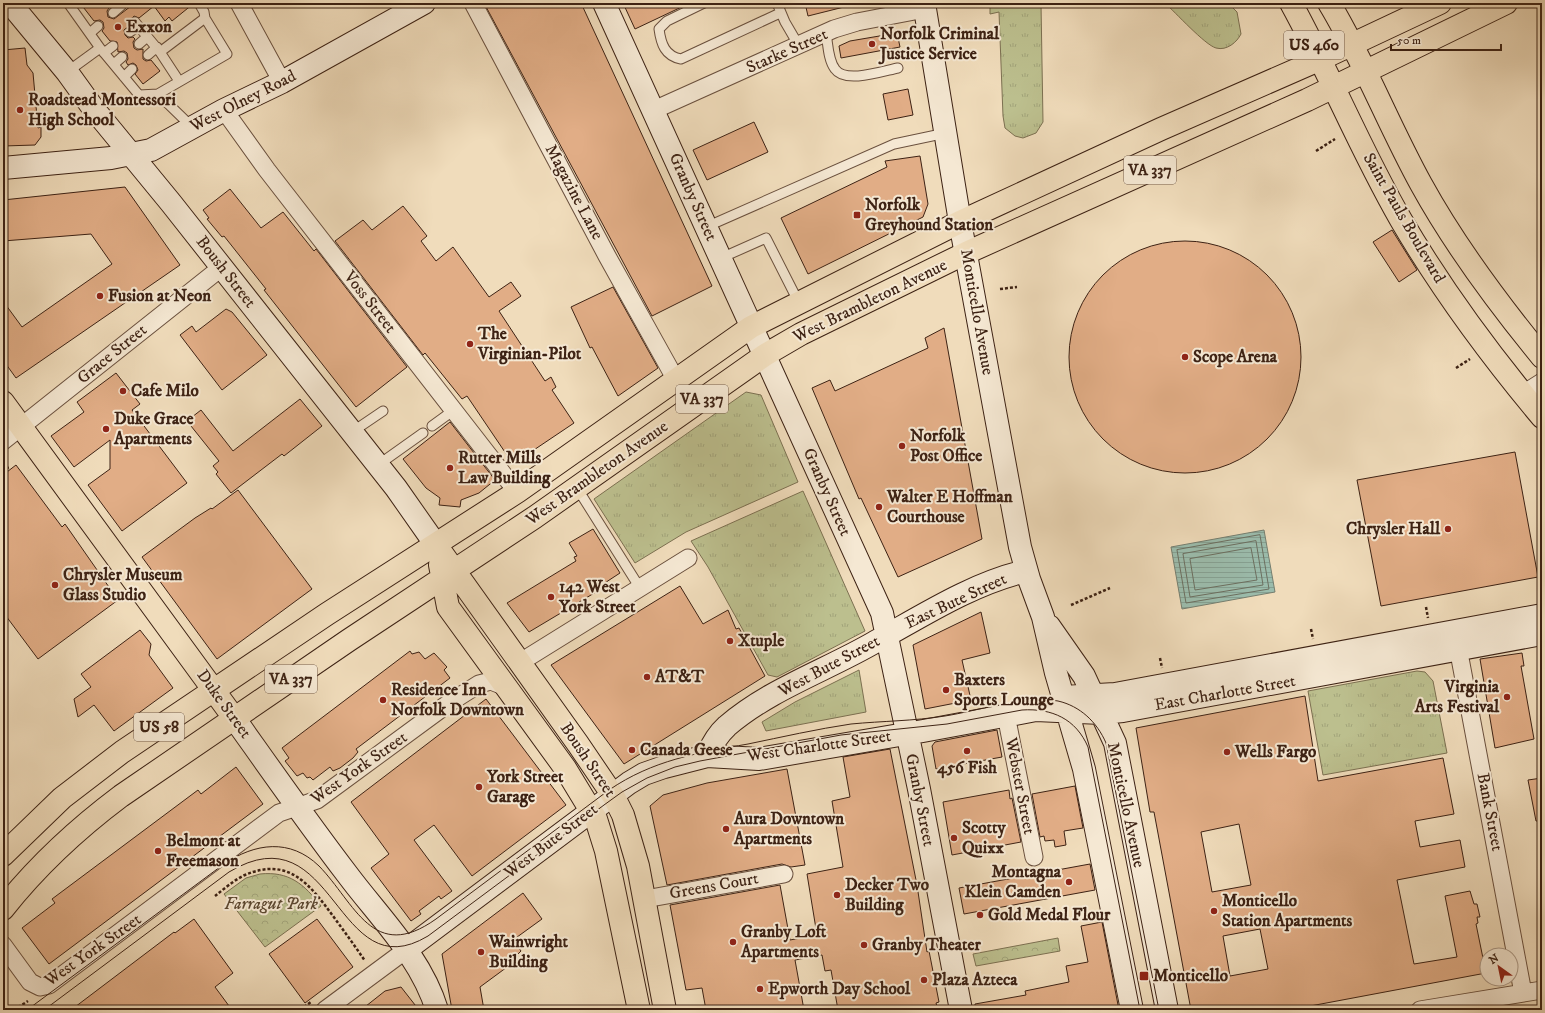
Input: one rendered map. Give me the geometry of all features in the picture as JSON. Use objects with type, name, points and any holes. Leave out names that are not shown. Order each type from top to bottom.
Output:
[{"type":"main road","name":"Saint Pauls Boulevard","points":[[1291,3],[1321,60],[1370,162],[1411,237],[1456,305],[1542,417]]},
{"type":"main road","name":"Saint Pauls Boulevard","points":[[1329,3],[1353,44],[1365,72],[1411,165],[1457,244],[1485,286],[1542,357]]},
{"type":"main road","name":"US 460","points":[[1353,44],[1440,3]]},
{"type":"main road","name":"US 460","points":[[1334,87],[1506,3]]},
{"type":"main road","name":"VA 337","points":[[1321,60],[1353,44]]},
{"type":"main road","name":"West Brambleton Avenue","points":[[3,855],[46,812],[90,775],[214,690],[517,492],[751,327],[960,222],[1161,129],[1321,60]]},
{"type":"main road","name":"West Brambleton Avenue","points":[[3,909],[54,853],[104,809],[234,718],[576,488],[764,355],[807,331],[966,253],[1334,87]]},
{"type":"main road","name":"Duke Street","points":[[3,402],[234,718]]},
{"type":"main road","name":"Boush Street","points":[[436,545],[448,574],[519,663],[569,730],[612,795],[623,815],[638,866],[665,1010]]},
{"type":"main road","name":"Boush Street","points":[[448,574],[448,607],[565,768],[592,811],[606,851],[639,1010]]},
{"type":"street","name":"Boush Street","points":[[10,3],[67,72],[93,108],[222,267],[352,432],[407,502],[436,545]]},
{"type":"street","points":[[239,3],[282,82]]},
{"type":"street","name":"West Olney Road","points":[[3,168],[111,158],[151,150],[224,110],[282,82],[424,3]]},
{"type":"street","name":"Magazine Lane","points":[[473,3],[607,256],[676,380]]},
{"type":"street","name":"Granby Street","points":[[604,3],[882,614],[961,1010]]},
{"type":"street","name":"Starke Street","points":[[654,110],[826,33],[857,22],[925,6]]},
{"type":"street","name":"Monticello Avenue","points":[[925,6],[960,222],[1018,540],[1026,571],[1043,617],[1065,704],[1084,769],[1132,1010]]},
{"type":"street","name":"Voss Street","points":[[224,110],[267,170],[517,492]]},
{"type":"street","name":"Grace Street","points":[[3,441],[222,267]]},
{"type":"street","points":[[1523,394],[1542,382]]},
{"type":"street","points":[[519,663],[688,558]]},
{"type":"street","name":"East Bute Street","points":[[887,635],[907,623],[983,586],[1007,576],[1026,571]]},
{"type":"street","name":"East Charlotte Street","points":[[907,734],[1065,704],[1098,705],[1123,711],[1456,640],[1542,615]]},
{"type":"street","name":"Monticello Avenue","points":[[1043,617],[1084,676],[1111,733],[1117,753],[1167,1010]]},
{"type":"street","name":"East Charlotte Street","points":[[1456,640],[1542,634]]},
{"type":"street","name":"West Bute Street","points":[[326,1010],[636,778],[654,770],[707,756],[712,745],[721,732],[743,715],[809,676],[887,635]]},
{"type":"street","name":"Bank Street","points":[[1456,640],[1523,993]]},
{"type":"street","name":"West York Street","points":[[3,946],[28,979],[37,986],[44,986],[53,982],[279,813],[317,800],[449,703],[487,681],[494,681],[506,687]]},
{"type":"street","name":"Webster Street","points":[[1006,715],[1034,857]]},
{"type":"street","name":"Duke Street","points":[[234,718],[348,875],[387,923],[425,977],[437,1010]]},
{"type":"street","name":"West Charlotte Street","points":[[707,756],[759,759],[907,734]]},
{"type":"street","name":"Greens Court","points":[[645,899],[784,874]]},
{"type":"street","points":[[1420,1010],[1542,990]]},
{"type":"lane","points":[[68,3],[102,50],[139,95],[158,94],[227,54],[206,11],[199,3]]},
{"type":"lane","points":[[704,3],[666,21],[659,29],[660,39],[666,52],[672,58],[681,59],[780,13]]},
{"type":"lane","points":[[777,3],[780,13],[799,46]]},
{"type":"lane","points":[[113,13],[122,6]]},
{"type":"lane","points":[[78,17],[86,11]]},
{"type":"lane","points":[[148,55],[158,50],[206,11]]},
{"type":"lane","points":[[130,32],[136,24],[158,50],[179,81]]},
{"type":"lane","points":[[90,33],[98,26]]},
{"type":"lane","points":[[826,33],[831,61],[835,70],[842,75],[854,77],[898,68]]},
{"type":"lane","points":[[139,44],[147,37]]},
{"type":"lane","points":[[67,72],[102,50],[113,46]]},
{"type":"lane","points":[[114,64],[122,57]]},
{"type":"lane","points":[[124,77],[132,69]]},
{"type":"lane","points":[[158,94],[192,127]]},
{"type":"lane","points":[[706,227],[894,144],[946,133]]},
{"type":"lane","points":[[720,258],[766,238],[799,303]]},
{"type":"lane","points":[[432,426],[454,410]]},
{"type":"lane","points":[[352,432],[383,411]]},
{"type":"lane","points":[[378,466],[423,433]]},
{"type":"lane","points":[[576,488],[640,588]]},
{"type":"path","points":[[1316,151],[1335,140]]},
{"type":"path","points":[[1000,289],[1017,287]]},
{"type":"path","points":[[1456,368],[1470,359]]},
{"type":"path","points":[[3,467],[6,465],[9,470]]},
{"type":"path","points":[[1071,605],[1110,588]]},
{"type":"path","points":[[1426,607],[1429,620]]},
{"type":"path","points":[[1311,629],[1313,642]]},
{"type":"path","points":[[1160,658],[1162,670]]},
{"type":"path","points":[[215,896],[236,881],[252,873],[276,870],[293,874],[314,890],[366,961]]},
{"type":"path","points":[[14,1010],[28,1000]]},
{"type":"green space","points":[[990,3],[1041,4],[1043,122],[1036,133],[1023,138],[1015,136],[1005,128],[1003,116],[999,12],[990,14]]},
{"type":"green space","points":[[1165,3],[1228,3],[1237,12],[1241,34],[1237,40],[1228,47],[1220,49],[1211,46]]},
{"type":"green space","points":[[746,392],[761,395],[798,482],[686,532],[635,563],[594,499]]},
{"type":"green space","points":[[803,491],[865,631],[777,677],[768,675],[708,567],[691,541]]},
{"type":"green space","points":[[859,670],[866,712],[766,731],[762,722],[795,702]]},
{"type":"green space","points":[[1417,671],[1425,672],[1433,681],[1447,753],[1323,775],[1308,691]]},
{"type":"green space","name":"Farragut Park","points":[[260,874],[288,877],[302,885],[321,906],[265,947],[224,894],[246,878]]},
{"type":"green space","points":[[1058,938],[1060,951],[976,966],[973,954]]},
{"type":"water","points":[[1264,530],[1275,592],[1182,609],[1171,547]]},
{"type":"building","points":[[80,3],[105,3],[109,8],[107,11],[108,17],[114,19],[135,3],[193,4],[172,21],[169,17],[165,21],[154,6],[139,18],[134,16],[130,20],[130,25],[124,30],[125,35],[128,38],[133,37],[135,39],[133,42],[134,48],[137,50],[143,49],[143,59],[146,61],[151,60],[160,71],[143,84],[135,74],[138,70],[136,65],[133,63],[128,65],[126,62],[128,59],[127,53],[124,51],[118,52],[117,42],[110,41],[102,31],[104,28],[103,22],[100,20],[94,21]]},
{"type":"building","points":[[484,3],[581,3],[712,286],[652,316]]},
{"type":"building","points":[[623,3],[690,3],[635,29]]},
{"type":"building","points":[[805,3],[844,3],[844,7],[808,16]]},
{"type":"building","name":"Norfolk Criminal Justice Service","points":[[897,33],[900,47],[841,58],[839,46],[850,41]]},
{"type":"building","points":[[25,48],[27,65],[33,73],[38,128],[41,127],[41,137],[35,145],[3,146],[3,50]]},
{"type":"building","points":[[908,89],[913,115],[888,120],[883,94]]},
{"type":"building","points":[[754,122],[768,152],[707,180],[693,150]]},
{"type":"building","name":"Norfolk Greyhound Station","points":[[920,156],[928,204],[923,217],[808,274],[781,218],[887,167],[885,161]]},
{"type":"building","name":"Fusion at Neon","points":[[125,187],[180,265],[16,378],[3,360],[3,301],[22,327],[112,264],[91,234],[3,241],[3,200]]},
{"type":"building","points":[[230,189],[261,228],[283,212],[314,251],[316,249],[407,367],[356,407],[264,290],[266,289],[224,236],[222,237],[207,219],[209,218],[203,210]]},
{"type":"building","name":"The Virginian-Pilot","points":[[403,206],[427,236],[421,241],[436,261],[453,247],[489,297],[511,282],[521,296],[499,311],[545,381],[551,377],[556,387],[552,390],[574,423],[513,464],[467,396],[462,399],[425,353],[423,355],[335,241],[363,220],[372,230]]},
{"type":"building","points":[[1392,230],[1417,270],[1399,282],[1373,242]]},
{"type":"building","name":"Scope Arena","points":[[1185,241],[1208,243],[1240,255],[1259,267],[1275,283],[1287,302],[1296,323],[1299,334],[1301,357],[1299,380],[1287,412],[1275,431],[1259,447],[1240,459],[1219,468],[1208,471],[1185,473],[1162,471],[1130,459],[1111,447],[1095,431],[1083,412],[1074,391],[1071,380],[1069,357],[1071,334],[1083,302],[1095,283],[1111,267],[1130,255],[1151,246],[1162,243]]},
{"type":"building","points":[[613,287],[658,368],[618,396],[592,347],[590,348],[571,307]]},
{"type":"building","points":[[226,309],[232,312],[267,355],[222,390],[180,335],[192,326],[196,332]]},
{"type":"building","name":"Norfolk Post Office","points":[[944,328],[982,539],[898,577],[861,498],[859,499],[812,388],[830,380],[835,391],[928,348],[925,338]]},
{"type":"building","points":[[116,373],[140,404],[132,410],[187,483],[122,531],[88,485],[110,469],[110,440],[74,467],[51,436],[84,412],[77,402]]},
{"type":"building","points":[[300,399],[322,426],[284,456],[282,454],[231,493],[216,474],[218,472],[213,466],[219,461],[187,421],[201,410],[233,451]]},
{"type":"building","name":"Rutter Mills Law Building","points":[[450,422],[495,480],[479,493],[461,500],[460,507],[439,505],[440,498],[426,488],[403,459]]},
{"type":"building","name":"Chrysler Hall","points":[[1515,452],[1538,577],[1381,606],[1357,480]]},
{"type":"building","name":"Chrysler Museum Glass Studio","points":[[16,465],[62,527],[65,524],[118,600],[38,659],[3,612],[3,475]]},
{"type":"building","points":[[238,490],[312,589],[217,659],[142,557],[195,518],[211,508],[212,509]]},
{"type":"building","name":"142 West York Street","points":[[593,529],[620,573],[594,590],[596,592],[529,632],[507,603],[576,561],[574,557],[577,556],[569,543]]},
{"type":"building","name":"AT&T","points":[[680,586],[703,624],[728,610],[736,629],[739,628],[765,676],[624,764],[551,665]]},
{"type":"building","points":[[981,612],[990,653],[962,660],[971,700],[925,709],[913,645]]},
{"type":"building","points":[[140,630],[151,644],[149,655],[173,688],[114,731],[94,705],[78,717],[74,699],[91,687],[81,674]]},
{"type":"building","name":"Residence Inn Norfolk Downtown","points":[[410,651],[412,654],[419,652],[425,659],[434,653],[447,667],[444,670],[450,678],[356,749],[358,752],[353,758],[340,768],[333,771],[330,767],[313,780],[310,777],[307,778],[303,773],[297,776],[285,761],[289,758],[282,748]]},
{"type":"building","name":"Virginia Arts Festival","points":[[1522,653],[1524,666],[1521,666],[1534,739],[1495,748],[1480,659]]},
{"type":"building","points":[[1305,696],[1318,781],[1443,758],[1454,814],[1415,821],[1420,847],[1460,840],[1465,867],[1397,880],[1414,964],[1457,957],[1445,896],[1470,891],[1474,904],[1477,904],[1480,917],[1477,917],[1478,923],[1476,924],[1481,947],[1479,947],[1479,974],[1289,1010],[1191,1010],[1154,812],[1150,812],[1136,728]],"holes":[[[1239,824],[1251,885],[1212,892],[1201,832]],[[1260,929],[1268,969],[1230,976],[1223,936]]]},
{"type":"building","name":"York Street Garage","points":[[486,699],[566,805],[472,876],[434,825],[414,840],[452,891],[441,899],[439,896],[419,911],[421,914],[411,921],[371,868],[389,854],[351,802]]},
{"type":"building","name":"456 Fish","points":[[997,730],[1002,757],[936,769],[932,746],[935,742]]},
{"type":"building","points":[[890,749],[917,885],[927,952],[929,951],[939,1002],[936,1003],[938,1010],[838,1010],[831,970],[825,971],[822,955],[795,960],[804,1010],[706,1010],[702,988],[686,990],[670,905],[780,885],[790,940],[817,935],[807,874],[843,867],[832,801],[850,797],[843,757]]},
{"type":"building","name":"Belmont at Freemason","points":[[236,767],[263,804],[49,964],[22,928],[55,903],[52,899],[198,790],[201,794]]},
{"type":"building","name":"Aura Downtown Apartments","points":[[787,769],[805,865],[791,867],[782,864],[667,885],[650,806],[663,795],[707,783]]},
{"type":"building","points":[[1542,778],[1542,821],[1536,821],[1528,780]]},
{"type":"building","points":[[1075,786],[1083,828],[1064,831],[1066,845],[1055,847],[1054,840],[1045,841],[1044,836],[1040,837],[1032,794]]},
{"type":"building","points":[[1009,790],[1021,842],[952,855],[943,802]]},
{"type":"building","points":[[1090,864],[1095,890],[964,914],[959,888]]},
{"type":"building","name":"Wainwright Building","points":[[523,893],[542,919],[513,940],[521,951],[516,956],[518,959],[480,987],[484,1010],[452,1010],[442,954]]},
{"type":"building","points":[[194,919],[233,973],[215,987],[232,1010],[71,1010],[174,932],[175,933]]},
{"type":"building","points":[[317,919],[353,967],[305,1003],[269,954]]},
{"type":"building","points":[[1102,922],[1119,1010],[975,1010],[975,1004],[1026,995],[1025,991],[1069,982],[1066,966],[1088,962],[1081,926]]},
{"type":"building","points":[[401,987],[419,1010],[361,1010],[385,991]]},
{"type":"tram line","points":[[27,1010],[224,864],[236,857],[260,848],[284,848],[296,851],[308,857],[319,866],[355,911],[367,923],[381,932],[396,935],[414,931],[436,919],[609,790],[642,771],[676,759],[693,755],[838,726],[933,718],[1002,704],[1031,700],[1058,701],[1074,707],[1093,722],[1106,743],[1159,1010]]},
{"type":"tram line","points":[[44,1010],[229,872],[264,859],[292,863],[314,879],[352,923],[373,941],[397,947],[428,936],[622,792],[647,778],[675,767],[841,735],[947,724],[1022,710],[1043,711],[1062,717],[1077,729],[1088,747],[1140,1010]]},
{"type":"place","name":"Exxon","points":[[118,27]]},
{"type":"place","name":"Norfolk Criminal Justice Service","points":[[872,44]]},
{"type":"place","name":"Roadstead Montessori High School","points":[[20,110]]},
{"type":"place","name":"Norfolk Greyhound Station","points":[[857,215]]},
{"type":"place","name":"Fusion at Neon","points":[[100,296]]},
{"type":"place","name":"The Virginian-Pilot","points":[[470,344]]},
{"type":"place","name":"Scope Arena","points":[[1185,357]]},
{"type":"place","name":"Cafe Milo","points":[[123,391]]},
{"type":"place","name":"Duke Grace Apartments","points":[[106,429]]},
{"type":"place","name":"Norfolk Post Office","points":[[902,446]]},
{"type":"place","name":"Rutter Mills Law Building","points":[[450,468]]},
{"type":"place","name":"Walter E Hoffman Courthouse","points":[[879,507]]},
{"type":"place","name":"Chrysler Hall","points":[[1448,529]]},
{"type":"place","name":"Chrysler Museum Glass Studio","points":[[55,585]]},
{"type":"place","name":"142 West York Street","points":[[551,597]]},
{"type":"place","name":"Xtuple","points":[[730,641]]},
{"type":"place","name":"AT&T","points":[[647,677]]},
{"type":"place","name":"Baxters Sports Lounge","points":[[946,690]]},
{"type":"place","name":"Virginia Arts Festival","points":[[1507,697]]},
{"type":"place","name":"Residence Inn Norfolk Downtown","points":[[383,700]]},
{"type":"place","name":"Canada Geese","points":[[632,750]]},
{"type":"place","name":"456 Fish","points":[[967,751]]},
{"type":"place","name":"Wells Fargo","points":[[1227,752]]},
{"type":"place","name":"York Street Garage","points":[[479,787]]},
{"type":"place","name":"Aura Downtown Apartments","points":[[726,829]]},
{"type":"place","name":"Scotty Quixx","points":[[954,838]]},
{"type":"place","name":"Belmont at Freemason","points":[[158,851]]},
{"type":"place","name":"Montagna Klein Camden","points":[[1069,882]]},
{"type":"place","name":"Decker Two Building","points":[[837,895]]},
{"type":"place","name":"Monticello Station Apartments","points":[[1214,911]]},
{"type":"place","name":"Gold Medal Flour","points":[[980,915]]},
{"type":"place","name":"Granby Loft Apartments","points":[[733,942]]},
{"type":"place","name":"Granby Theater","points":[[864,945]]},
{"type":"place","name":"Wainwright Building","points":[[481,952]]},
{"type":"place","name":"Monticello","points":[[1144,976]]},
{"type":"place","name":"Plaza Azteca","points":[[924,980]]},
{"type":"place","name":"Epworth Day School","points":[[760,989]]}]
